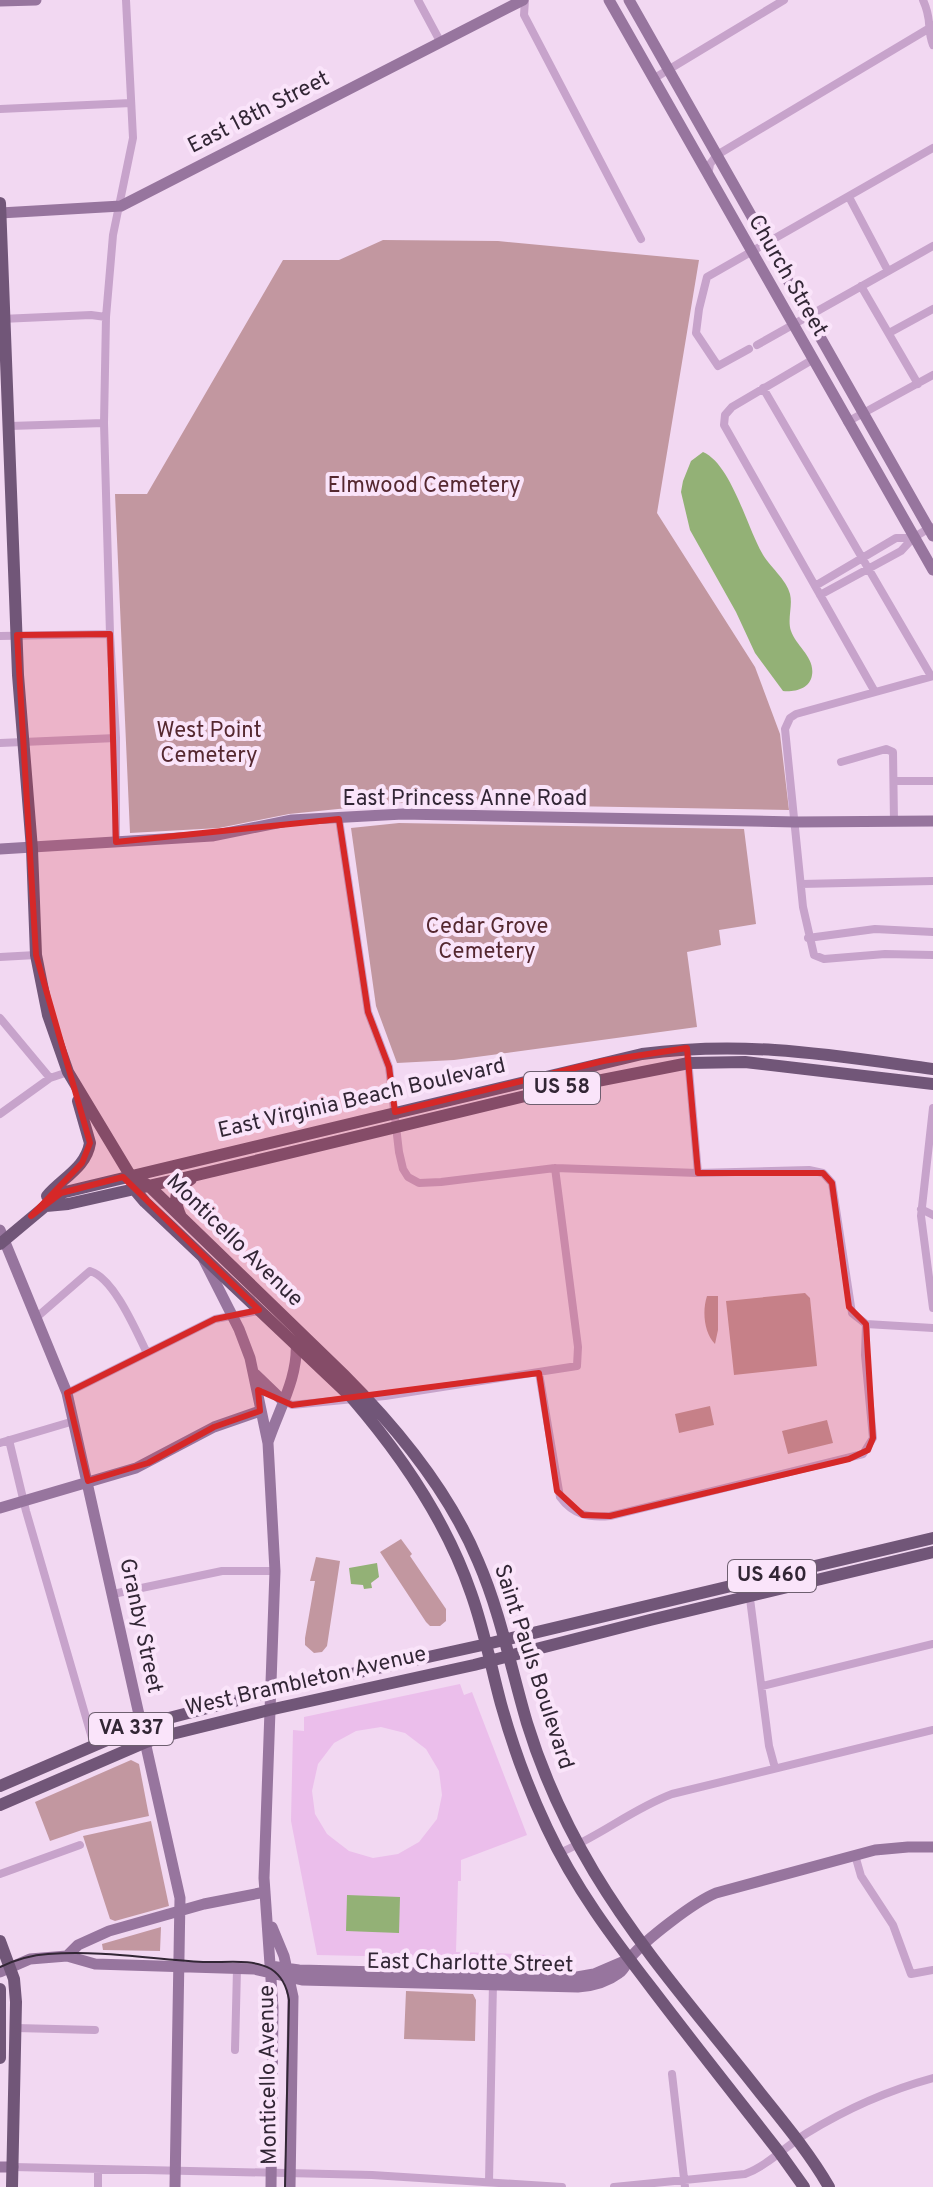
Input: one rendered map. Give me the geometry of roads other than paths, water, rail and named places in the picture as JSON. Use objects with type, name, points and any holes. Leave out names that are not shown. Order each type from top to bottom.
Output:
[{"type":"main road","points":[[0,1],[36,0]]},
{"type":"main road","name":"East 18th Street","points":[[0,213],[121,206],[524,0]]},
{"type":"main road","name":"Church Street","points":[[609,0],[933,570]]},
{"type":"main road","name":"Church Street","points":[[629,0],[932,530]]},
{"type":"main road","name":"Monticello Avenue","points":[[0,203],[10,426],[7,532],[32,849],[36,955],[48,1015],[70,1077],[130,1175],[134,1189],[297,1346]]},
{"type":"main road","name":"East Princess Anne Road","points":[[0,849],[212,836],[269,823],[403,814],[795,822],[933,821]]},
{"type":"main road","name":"East Virginia Beach Boulevard","points":[[1,1238],[61,1193],[603,1061],[687,1048],[766,1047],[933,1069]]},
{"type":"main road","name":"East Virginia Beach Boulevard","points":[[44,1207],[197,1175],[546,1091],[689,1063],[745,1062],[933,1084]]},
{"type":"main road","points":[[904,1080],[905,1065]]},
{"type":"main road","points":[[542,1076],[546,1091]]},
{"type":"main road","points":[[31,1216],[52,1189],[82,1163],[89,1150],[90,1143],[70,1077]]},
{"type":"main road","name":"Monticello Avenue","points":[[130,1175],[149,1186],[294,1329],[297,1346],[295,1373],[282,1400],[268,1443]]},
{"type":"main road","points":[[183,1220],[175,1201],[177,1191],[197,1175]]},
{"type":"main road","name":"Granby Street","points":[[1,1238],[67,1393],[180,1898],[175,2187]]},
{"type":"main road","name":"Monticello Avenue","points":[[203,1258],[239,1329],[255,1374],[268,1443],[275,1571],[265,1892],[273,2008],[271,2187]]},
{"type":"main road","name":"Saint Pauls Boulevard","points":[[294,1329],[367,1397],[407,1446],[464,1532],[478,1559],[506,1640],[540,1762],[579,1844],[643,1947],[797,2139],[829,2187]]},
{"type":"main road","name":"Saint Pauls Boulevard","points":[[297,1346],[352,1398],[398,1457],[441,1524],[467,1581],[520,1765],[559,1853],[592,1909],[804,2187]]},
{"type":"main road","points":[[255,1374],[282,1400]]},
{"type":"main road","points":[[0,1508],[148,1463],[214,1427],[260,1411]]},
{"type":"main road","name":"US 460","points":[[506,1640],[933,1538]]},
{"type":"main road","name":"US 460","points":[[491,1661],[933,1552]]},
{"type":"main road","name":"VA 337","points":[[487,1644],[506,1640]]},
{"type":"main road","name":"West Brambleton Avenue","points":[[0,1786],[142,1725],[269,1692],[487,1644]]},
{"type":"main road","name":"West Brambleton Avenue","points":[[0,1805],[146,1742],[269,1710],[491,1661]]},
{"type":"main road","name":"East Charlotte Street","points":[[67,1956],[95,1964],[270,1969],[288,1974],[493,1980],[583,1977],[629,1959],[692,1906],[716,1893],[855,1855],[897,1847],[933,1847]]},
{"type":"main road","points":[[5,1969],[36,1958],[67,1956],[76,1946],[92,1938],[180,1911],[234,1896],[265,1892]]},
{"type":"main road","name":"Monticello Avenue","points":[[269,1919],[293,1997],[290,2187]]},
{"type":"main road","points":[[0,1941],[5,1969],[15,1987],[16,2028],[6,2167],[12,2187]]},
{"type":"main road","points":[[0,1989],[0,2058]]},
{"type":"street","points":[[116,842],[116,738],[104,423],[106,317],[113,235],[133,138],[126,0]]},
{"type":"street","points":[[418,0],[441,43]]},
{"type":"street","points":[[524,0],[525,17],[641,239]]},
{"type":"street","points":[[653,79],[784,0]]},
{"type":"street","points":[[923,0],[931,16],[933,45]]},
{"type":"street","points":[[708,176],[710,164],[717,155],[932,26]]},
{"type":"street","points":[[0,109],[131,103]]},
{"type":"street","points":[[933,148],[710,275],[704,282],[696,333],[718,366],[933,246]]},
{"type":"street","points":[[849,197],[888,271]]},
{"type":"street","points":[[861,286],[918,384]]},
{"type":"street","points":[[889,333],[933,309]]},
{"type":"street","points":[[3,319],[106,317]]},
{"type":"street","points":[[812,360],[748,397],[725,415],[724,425],[875,692]]},
{"type":"street","points":[[847,422],[933,375]]},
{"type":"street","points":[[763,388],[932,676],[790,718],[785,729],[808,938],[814,955],[824,959],[877,954],[933,955]]},
{"type":"street","points":[[10,426],[104,423]]},
{"type":"street","points":[[815,586],[896,538],[913,538],[932,530]]},
{"type":"street","points":[[820,595],[901,551],[913,538]]},
{"type":"street","points":[[0,636],[110,634]]},
{"type":"street","points":[[0,743],[116,738]]},
{"type":"street","points":[[841,762],[890,750],[895,756],[894,822]]},
{"type":"street","points":[[895,781],[933,781]]},
{"type":"street","points":[[339,819],[368,1012],[389,1067],[403,1169],[408,1177],[419,1183],[441,1182],[555,1168],[698,1173],[809,1170],[823,1173],[832,1183],[852,1313],[866,1324],[933,1328]]},
{"type":"street","points":[[801,884],[933,881]]},
{"type":"street","points":[[808,938],[875,929],[933,932]]},
{"type":"street","points":[[0,957],[36,955]]},
{"type":"street","points":[[0,1018],[50,1078]]},
{"type":"street","points":[[687,1048],[698,1173]]},
{"type":"street","points":[[0,1114],[50,1078],[70,1077]]},
{"type":"street","points":[[933,1108],[921,1209],[933,1308]]},
{"type":"street","points":[[282,1400],[292,1405],[367,1397],[577,1366],[578,1347],[555,1168]]},
{"type":"street","points":[[921,1209],[933,1215]]},
{"type":"street","points":[[37,1317],[90,1271],[97,1273],[120,1301],[147,1353]]},
{"type":"street","points":[[67,1393],[215,1319],[259,1311]]},
{"type":"street","points":[[539,1373],[560,1497],[570,1508],[583,1515],[610,1516],[863,1454],[873,1438],[865,1355],[866,1324]]},
{"type":"street","points":[[74,1421],[4,1442],[94,1745]]},
{"type":"street","points":[[113,1594],[222,1571],[275,1571]]},
{"type":"street","points":[[748,1582],[769,1746],[775,1768]]},
{"type":"street","points":[[762,1686],[933,1644]]},
{"type":"street","points":[[559,1853],[661,1798],[933,1730]]},
{"type":"street","points":[[0,1874],[80,1845]]},
{"type":"street","points":[[855,1855],[861,1876],[893,1925],[911,1974],[933,1970]]},
{"type":"street","points":[[235,2050],[237,1969]]},
{"type":"street","points":[[489,2182],[493,1980]]},
{"type":"street","points":[[16,2028],[95,2030]]},
{"type":"street","points":[[672,2074],[685,2184]]},
{"type":"street","points":[[614,2187],[685,2184],[745,2174],[797,2139],[876,2098],[933,2078]]},
{"type":"street","points":[[6,2167],[290,2174],[562,2187]]},
{"type":"street","points":[[98,2170],[98,2187]]},
{"type":"tram line","points":[[0,1967],[35,1955],[87,1953],[203,1962],[247,1962],[275,1972],[283,1982],[289,2000],[285,2187]]},
{"type":"park label","name":"Elmwood Cemetery","points":[[424,486]]},
{"type":"park label","name":"West Point Cemetery","points":[[209,744]]},
{"type":"park label","name":"Cedar Grove Cemetery","points":[[487,940]]}]
